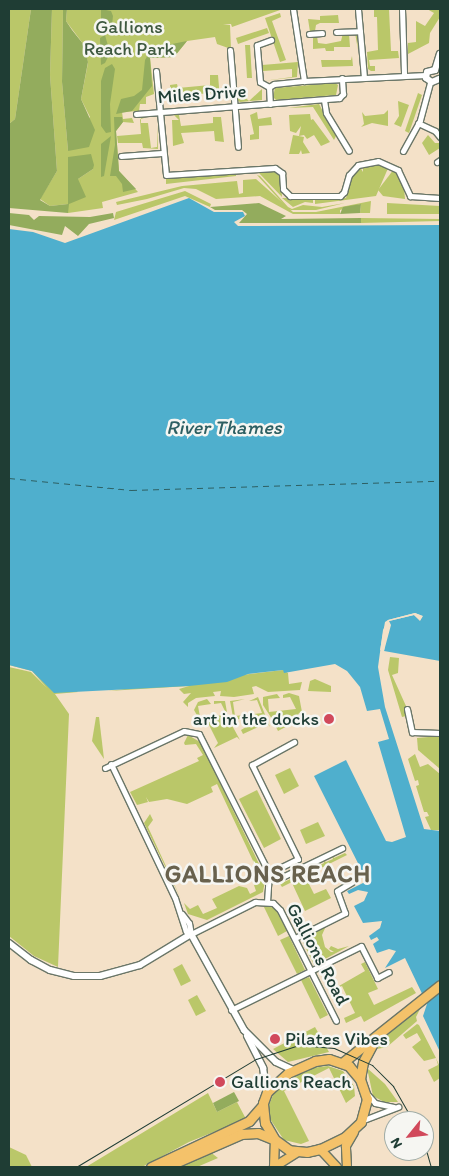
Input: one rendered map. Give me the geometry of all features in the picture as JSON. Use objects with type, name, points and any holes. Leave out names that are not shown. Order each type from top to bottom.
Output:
[{"type":"highway","points":[[342,1063],[440,985]]},
{"type":"highway","points":[[360,1079],[366,1055],[383,1031]]},
{"type":"highway","points":[[166,1167],[241,1134],[258,1132],[298,1152],[320,1149],[358,1125],[366,1106],[366,1092],[360,1079],[342,1063],[318,1060],[293,1070],[276,1081],[267,1092],[264,1103],[265,1123],[275,1140]]},
{"type":"highway","points":[[150,1167],[249,1121],[264,1103]]},
{"type":"main road","points":[[347,1167],[346,1146],[358,1125]]},
{"type":"main road","points":[[274,1167],[275,1140]]},
{"type":"main road","points":[[320,1149],[333,1159],[337,1167]]},
{"type":"main road","points":[[274,1167],[298,1152]]},
{"type":"street","points":[[293,9],[304,81]]},
{"type":"street","points":[[358,9],[364,77]]},
{"type":"street","points":[[402,9],[404,74]]},
{"type":"street","points":[[336,32],[360,31]]},
{"type":"street","points":[[298,36],[322,33]]},
{"type":"street","points":[[269,88],[260,82],[257,45],[270,40]]},
{"type":"street","points":[[230,50],[238,147]]},
{"type":"street","points":[[430,82],[439,79],[435,70],[440,54]]},
{"type":"street","points":[[402,151],[418,123],[430,82],[426,75],[435,70]]},
{"type":"street","points":[[156,71],[164,171],[170,176],[275,168],[282,173],[284,190],[290,196],[342,196],[349,175],[358,165],[378,161],[398,170],[410,196],[440,198]]},
{"type":"street","name":"Miles Drive","points":[[270,104],[269,88],[274,84],[404,74],[426,75]]},
{"type":"street","name":"Miles Drive","points":[[136,114],[324,100],[342,97],[342,78]]},
{"type":"street","points":[[324,100],[326,113],[349,151]]},
{"type":"street","points":[[418,123],[435,131],[440,137]]},
{"type":"street","points":[[121,156],[162,153]]},
{"type":"street","points":[[408,709],[412,732],[440,733]]},
{"type":"street","points":[[104,768],[184,732],[199,734],[269,873],[267,901]]},
{"type":"street","points":[[269,873],[298,859],[252,765],[294,742]]},
{"type":"street","points":[[111,764],[182,914],[186,931],[191,934],[263,1068],[267,1092]]},
{"type":"street","points":[[280,878],[342,848]]},
{"type":"street","points":[[294,938],[345,913],[337,891],[352,882]]},
{"type":"street","name":"Gallions Road","points":[[191,934],[255,902],[267,901],[278,906],[336,1021]]},
{"type":"street","points":[[9,942],[31,960],[50,970],[74,976],[100,976],[135,967],[191,934]]},
{"type":"street","points":[[231,1010],[361,946],[377,978],[389,972]]},
{"type":"street","points":[[245,1032],[276,1062],[293,1070]]},
{"type":"street","points":[[358,1125],[398,1107],[375,1102],[366,1092]]},
{"type":"green space","points":[[9,9],[31,9],[15,119],[9,124]]},
{"type":"green space","points":[[31,9],[52,9],[50,75],[57,171],[40,200],[50,206],[68,204],[68,157],[91,154],[94,165],[93,169],[78,179],[86,197],[69,204],[68,213],[9,208],[9,124],[15,119]]},
{"type":"green space","name":"Gallions Reach Park","points":[[52,9],[63,9],[62,82],[68,151],[90,117],[81,99],[88,63],[84,45],[66,21],[67,9],[283,9],[232,27],[231,24],[223,24],[230,25],[231,49],[217,44],[215,37],[187,41],[174,57],[150,58],[154,94],[146,97],[146,104],[140,104],[139,111],[122,112],[123,119],[132,118],[134,123],[123,122],[116,131],[119,171],[138,192],[102,202],[103,208],[68,213],[68,204],[50,206],[40,199],[57,171],[50,75]],"holes":[[[68,157],[93,169],[78,179],[78,184]]]},
{"type":"green space","points":[[63,9],[67,9],[66,21],[84,45],[88,62],[81,99],[95,130],[89,147],[68,151],[62,82]]},
{"type":"green space","points":[[101,9],[111,11],[113,16],[112,25],[101,32]]},
{"type":"green space","points":[[374,9],[389,9],[391,51],[398,51],[399,58],[369,60],[370,66],[375,66],[375,71],[371,71],[368,69],[367,52],[378,50],[377,17],[374,17]]},
{"type":"green space","points":[[427,9],[440,9],[440,17],[430,33],[429,43],[408,54],[408,43],[416,42],[416,21],[425,26],[434,13]]},
{"type":"green space","points":[[280,13],[281,17],[272,21],[286,60],[280,62],[265,18]]},
{"type":"green space","points":[[338,15],[339,23],[320,23],[316,25],[315,31],[310,32],[308,19],[320,20],[320,16]]},
{"type":"green space","points":[[267,28],[269,33],[238,44],[236,38]]},
{"type":"green space","points":[[357,32],[358,50],[355,33],[349,34],[350,47],[334,47],[334,51],[326,51],[325,48],[313,49],[313,35],[317,36],[318,43],[326,44],[341,41],[343,33]]},
{"type":"green space","points":[[105,35],[110,53],[105,63],[101,65],[100,38]]},
{"type":"green space","points":[[187,41],[174,57],[150,58],[152,86],[132,111],[116,114],[121,99],[134,96],[142,90],[145,60],[152,48]]},
{"type":"green space","points":[[245,45],[250,45],[252,78],[247,78]]},
{"type":"green space","points":[[352,56],[353,66],[322,67],[321,60],[351,60]]},
{"type":"green space","points":[[298,62],[297,77],[263,81],[292,77],[292,69],[263,71],[262,65]]},
{"type":"green space","points":[[112,64],[115,69],[110,104],[111,132],[106,133],[101,126],[101,81],[105,68]]},
{"type":"green space","points":[[210,75],[218,75],[220,99],[212,99],[211,93],[178,96],[178,101],[171,102],[170,85],[177,84],[178,88],[210,85]]},
{"type":"green space","points":[[335,83],[338,85],[336,95],[276,100],[273,97],[275,88]]},
{"type":"green space","points":[[262,89],[262,100],[240,102],[238,101],[237,90],[249,101]]},
{"type":"green space","points":[[418,93],[422,95],[409,133],[405,131]]},
{"type":"green space","points":[[398,101],[409,105],[401,127],[394,124],[399,116]]},
{"type":"green space","points":[[319,104],[336,136],[334,140],[313,107],[288,108]]},
{"type":"green space","points":[[388,110],[388,126],[372,123],[361,127],[364,124],[362,112],[365,116],[384,114]]},
{"type":"green space","points":[[257,112],[258,119],[271,117],[272,125],[259,126],[259,139],[250,140],[250,135],[254,134],[250,115]]},
{"type":"green space","points":[[310,114],[311,120],[313,119],[330,142],[321,146],[314,135],[307,139],[304,135],[299,136],[301,126],[296,133],[290,131],[289,115]]},
{"type":"green space","points":[[174,115],[179,115],[181,126],[213,123],[213,117],[221,117],[224,142],[215,141],[214,131],[181,133],[184,143],[173,146],[172,120],[179,120]]},
{"type":"green space","points":[[114,117],[122,117],[123,122],[116,131],[119,171],[136,189],[123,192],[122,184],[116,176],[110,176],[115,145]]},
{"type":"green space","points":[[142,117],[147,117],[141,119],[141,123],[148,123],[151,148],[157,147],[157,125],[158,149],[143,148],[142,143],[118,143],[117,136],[141,134],[140,120]]},
{"type":"green space","points":[[293,135],[304,137],[303,142],[310,153],[302,154],[301,150],[299,154],[289,154]]},
{"type":"green space","points":[[428,135],[435,143],[440,143],[440,148],[429,155],[422,143]]},
{"type":"green space","points":[[111,136],[104,176],[101,177],[101,144]]},
{"type":"green space","points":[[380,163],[389,166],[376,196],[315,204],[315,198],[346,198],[351,176],[356,169],[360,167],[363,172],[363,166]]},
{"type":"green space","points":[[274,169],[281,176],[282,197],[259,173],[243,172]]},
{"type":"green space","points":[[394,169],[404,188],[405,199],[383,196],[378,190]]},
{"type":"green space","points":[[236,172],[236,176],[166,184],[166,178]]},
{"type":"green space","points":[[257,175],[292,209],[303,205],[322,207],[345,203],[316,210],[291,210],[287,208]]},
{"type":"green space","points":[[256,179],[293,212],[316,212],[371,201],[370,213],[360,213],[361,204],[340,210],[340,214],[293,214],[260,196],[216,199],[196,189],[184,188],[147,199],[117,205],[116,202],[182,186],[237,181],[239,194],[243,193],[243,180]]},
{"type":"green space","points":[[185,191],[211,204],[210,207],[185,196],[114,220],[116,212]]},
{"type":"green space","points":[[282,198],[313,198],[313,203],[305,202],[293,207]]},
{"type":"green space","points":[[259,203],[286,216],[281,219],[361,218],[361,223],[239,223],[247,214],[242,210],[215,210],[210,207]]},
{"type":"green space","points":[[387,203],[440,206],[440,214],[387,214]]},
{"type":"green space","points":[[361,204],[360,213],[340,214],[343,207]]},
{"type":"green space","points":[[9,213],[29,215],[34,220],[39,216],[90,217],[113,213],[114,218],[89,224],[78,236],[65,226],[62,235],[9,225]]},
{"type":"green space","points":[[361,218],[440,219],[440,221],[361,223]]},
{"type":"green space","points":[[9,635],[78,692],[55,694],[69,714],[58,967],[34,956],[9,936],[9,667],[31,672],[47,688],[32,671],[9,665]]},
{"type":"green space","points":[[390,657],[399,658],[398,673],[392,675],[406,706],[406,716],[402,717],[388,670]]},
{"type":"green space","points":[[283,670],[288,673],[289,684],[302,682],[300,690],[268,692],[256,686],[252,687],[254,694],[234,697],[220,696],[221,691],[213,692],[215,696],[196,698],[188,703],[188,707],[183,702],[191,693],[184,694],[179,689],[189,686],[108,691]]},
{"type":"green space","points":[[315,679],[331,686],[331,692],[308,691],[310,681]]},
{"type":"green space","points":[[289,693],[299,696],[302,712],[298,714],[301,719],[278,731],[276,727],[281,725],[277,717],[272,719],[263,705],[263,697],[277,694],[280,698],[268,699],[269,712],[296,709],[290,697],[283,698],[283,695]]},
{"type":"green space","points":[[258,697],[270,727],[267,723],[243,734],[241,730],[246,727],[242,718],[236,720],[233,717],[230,701],[245,699],[233,702],[235,716],[262,713],[257,700],[249,701]]},
{"type":"green space","points":[[207,699],[211,704],[198,706],[200,717],[227,715],[221,703],[214,704],[214,701],[225,701],[228,718],[240,740],[237,737],[214,748],[218,743],[208,723],[203,726],[194,710],[198,702]]},
{"type":"green space","points":[[96,717],[99,717],[104,759],[92,741]]},
{"type":"green space","points":[[188,735],[200,742],[262,870],[265,881],[263,892],[207,920],[188,914],[184,903],[190,909],[198,905],[203,914],[217,908],[212,899],[239,886],[247,888],[250,894],[256,891],[254,885],[262,880],[217,784],[211,787],[213,792],[187,804],[167,799],[149,802],[146,797],[148,802],[137,805],[130,792],[199,761],[197,758],[203,755],[196,744],[185,745],[184,743]]},
{"type":"green space","points":[[440,736],[440,769],[418,750],[417,738]]},
{"type":"green space","points":[[415,754],[420,767],[428,764],[440,774],[440,830],[431,830],[425,817],[429,816],[427,812],[424,812],[416,786],[419,785],[418,780],[415,781],[408,759]]},
{"type":"green space","points":[[290,768],[299,786],[284,794],[275,775]]},
{"type":"green space","points":[[257,790],[281,839],[264,848],[239,799]]},
{"type":"green space","points":[[150,814],[153,820],[148,827],[181,899],[144,823]]},
{"type":"green space","points":[[318,822],[325,836],[306,844],[300,830]]},
{"type":"green space","points":[[345,853],[347,855],[305,876],[314,894],[326,889],[331,898],[305,911],[292,883],[300,878],[282,887],[280,884],[303,873],[301,869],[305,873],[310,870],[308,866],[311,869],[317,866],[316,862],[318,866],[324,863],[323,859],[326,862],[333,859],[332,854],[334,858]]},
{"type":"green space","points":[[263,905],[275,908],[287,931],[278,936]]},
{"type":"green space","points":[[326,926],[322,935],[325,947],[334,952],[329,949],[331,946],[338,949],[349,946],[314,965],[301,938]]},
{"type":"green space","points":[[289,936],[305,970],[297,974],[280,940]]},
{"type":"green space","points":[[365,962],[378,989],[368,993],[374,1005],[412,987],[416,993],[364,1022],[361,1016],[346,1023],[344,1018],[355,1013],[342,986],[330,991],[329,988],[332,990],[365,971],[361,964]]},
{"type":"green space","points":[[182,964],[191,981],[181,986],[173,969]]},
{"type":"green space","points":[[309,977],[328,1015],[320,1019],[301,980]]},
{"type":"green space","points":[[197,995],[206,1011],[196,1016],[188,1000]]},
{"type":"green space","points":[[422,1005],[416,1017],[417,1021],[387,1047],[377,1049],[389,1033]]},
{"type":"green space","points":[[417,1024],[436,1058],[424,1061],[412,1047],[421,1040],[417,1033],[406,1039],[403,1035]]},
{"type":"green space","points":[[315,1027],[329,1052],[288,1062],[273,1049]]},
{"type":"green space","points":[[436,1058],[440,1067],[440,1078],[434,1082],[428,1070],[438,1065]]},
{"type":"green space","points":[[328,1066],[343,1071],[354,1086],[355,1096],[346,1103],[329,1068],[284,1091],[309,1141],[301,1144],[284,1140],[270,1119],[269,1105],[275,1090],[284,1081],[311,1068]]},
{"type":"green space","points":[[367,1068],[385,1084],[398,1102],[384,1102],[373,1096]]},
{"type":"green space","points":[[234,1092],[239,1101],[217,1112],[213,1103]]},
{"type":"green space","points":[[208,1093],[217,1112],[237,1102],[246,1119],[189,1142],[142,1167],[86,1167]]},
{"type":"green space","points":[[9,1147],[26,1155],[32,1167],[9,1167]]},
{"type":"green space","points":[[209,1151],[218,1158],[197,1167],[179,1167]]},
{"type":"water","name":"River Thames","points":[[189,198],[214,212],[243,212],[245,216],[234,222],[238,226],[440,225],[440,661],[384,651],[389,621],[414,615],[420,620],[422,616],[415,613],[388,620],[383,630],[378,667],[385,707],[424,829],[440,831],[440,1052],[423,1016],[427,1004],[405,958],[385,968],[396,951],[389,949],[377,953],[373,944],[379,940],[377,937],[371,940],[369,936],[380,928],[382,921],[363,923],[354,906],[364,901],[368,892],[358,890],[349,894],[347,891],[367,881],[314,776],[346,760],[386,841],[392,842],[406,837],[378,742],[389,739],[380,709],[367,711],[360,687],[347,671],[335,664],[284,673],[283,670],[248,674],[227,682],[189,686],[54,693],[32,671],[9,665],[9,229],[33,232],[65,243]]},
{"type":"pier","points":[[415,613],[423,616],[420,621],[414,615],[389,621],[391,625],[384,651],[380,650],[385,622]]},
{"type":"ferry route","points":[[9,478],[131,490],[440,481]]},
{"type":"tram line","points":[[76,1167],[256,1059],[299,1045],[334,1048],[372,1065],[393,1086],[407,1111]]},
{"type":"tram line","points":[[429,1161],[431,1167]]},
{"type":"place","name":"art in the docks","points":[[329,719]]},
{"type":"place","name":"Pilates Vibes","points":[[275,1039]]},
{"type":"place","name":"Gallions Reach","points":[[220,1082]]},
{"type":"district","name":"GALLIONS REACH","points":[[268,874]]}]
